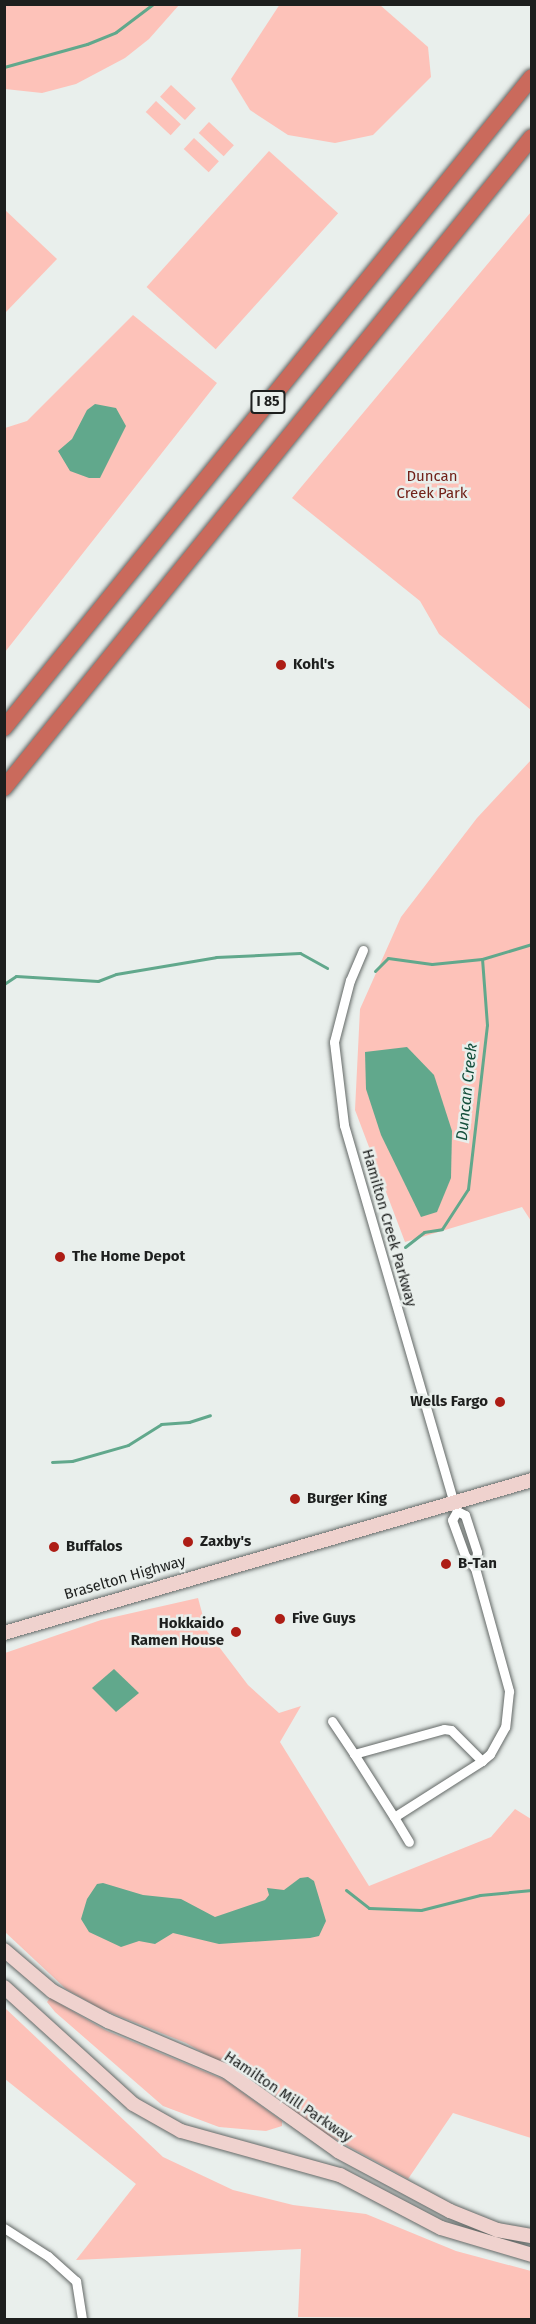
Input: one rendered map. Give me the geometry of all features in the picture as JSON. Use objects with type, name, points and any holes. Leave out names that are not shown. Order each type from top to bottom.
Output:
[{"type":"highway","name":"I 85","points":[[4,728],[531,77]]},
{"type":"highway","name":"I 85","points":[[4,788],[531,137]]},
{"type":"street","name":"Hamilton Creek Parkway","points":[[363,950],[350,980],[334,1042],[344,1125],[455,1507],[452,1520],[465,1556],[475,1568],[508,1691],[505,1727],[490,1754],[394,1817]]},
{"type":"street","name":"Braselton Highway","points":[[4,1633],[455,1507],[531,1480]]},
{"type":"street","points":[[332,1721],[409,1842]]},
{"type":"street","points":[[354,1754],[444,1729],[451,1730],[482,1761]]},
{"type":"street","name":"Hamilton Mill Parkway","points":[[4,1950],[52,1991],[108,2021],[226,2071],[338,2151],[450,2211],[496,2230],[531,2236]]},
{"type":"street","points":[[4,1987],[133,2104],[181,2131],[340,2175],[441,2228],[531,2255]]},
{"type":"street","points":[[4,2228],[48,2256],[76,2281],[82,2319]]},
{"type":"green space","points":[[280,4],[380,5],[428,47],[431,77],[373,135],[335,143],[288,135],[250,110],[231,79]]},
{"type":"green space","points":[[4,5],[179,5],[149,39],[125,58],[76,84],[42,93],[5,89]]},
{"type":"green space","points":[[171,85],[196,108],[185,120],[160,97]]},
{"type":"green space","points":[[156,101],[181,124],[171,135],[146,112]]},
{"type":"green space","points":[[209,122],[234,145],[224,156],[199,133]]},
{"type":"green space","points":[[194,138],[219,161],[209,172],[184,149]]},
{"type":"green space","points":[[269,151],[338,213],[216,349],[147,287]]},
{"type":"green space","points":[[4,209],[57,259],[5,313],[4,313]]},
{"type":"green space","name":"Duncan Creek Park","points":[[531,212],[531,710],[439,634],[420,601],[292,498]]},
{"type":"green space","points":[[133,315],[217,383],[5,652],[5,428],[27,421]]},
{"type":"green space","points":[[531,760],[531,1221],[522,1207],[405,1242],[355,1110],[360,1009],[401,917],[477,818]]},
{"type":"green space","points":[[198,1598],[207,1631],[248,1685],[279,1713],[301,1706],[280,1742],[369,1886],[491,1837],[515,1809],[531,1819],[531,2138],[453,2113],[408,2179],[326,2134],[256,2083],[186,2043],[101,2009],[66,1989],[5,1932],[5,1653],[101,1620]]},
{"type":"green space","points":[[50,1998],[105,2030],[225,2080],[282,2121],[282,2126],[266,2131],[219,2127],[163,2106],[55,2012],[47,2002]]},
{"type":"green space","points":[[5,2008],[163,2157],[233,2190],[293,2205],[366,2214],[456,2251],[531,2271],[531,2319],[298,2317],[301,2249],[76,2260],[136,2184],[5,2079]]},
{"type":"shaded area","points":[[95,404],[116,408],[126,426],[100,478],[89,478],[70,471],[58,451],[72,439],[87,410]]},
{"type":"shaded area","points":[[407,1047],[434,1075],[452,1131],[451,1178],[437,1212],[421,1217],[381,1135],[366,1089],[365,1052]]},
{"type":"shaded area","points":[[114,1669],[139,1693],[116,1712],[92,1688]]},
{"type":"shaded area","points":[[308,1877],[314,1881],[326,1921],[319,1936],[310,1938],[219,1944],[173,1933],[155,1944],[139,1941],[121,1947],[89,1932],[81,1919],[87,1899],[97,1884],[103,1883],[143,1895],[181,1899],[215,1917],[265,1900],[269,1895],[267,1888],[284,1890],[300,1878]]},
{"type":"waterway","points":[[4,67],[87,44],[116,32],[153,4]]},
{"type":"waterway","points":[[375,971],[388,958],[432,964],[482,959],[532,944]]},
{"type":"waterway","points":[[4,984],[16,976],[98,981],[116,974],[216,957],[300,953],[327,968]]},
{"type":"waterway","name":"Duncan Creek","points":[[405,1247],[424,1232],[442,1229],[468,1189],[487,1025],[482,959]]},
{"type":"waterway","name":"Duncan Creek","points":[[52,1462],[72,1461],[128,1445],[161,1424],[189,1422],[210,1415]]},
{"type":"waterway","points":[[346,1890],[369,1908],[421,1910],[480,1895],[532,1890]]},
{"type":"place","name":"Kohl's","points":[[281,665]]},
{"type":"place","name":"The Home Depot","points":[[60,1257]]},
{"type":"place","name":"Wells Fargo","points":[[500,1402]]},
{"type":"place","name":"Burger King","points":[[295,1499]]},
{"type":"place","name":"Zaxby's","points":[[188,1542]]},
{"type":"place","name":"Buffalos","points":[[54,1547]]},
{"type":"place","name":"B-Tan","points":[[446,1564]]},
{"type":"place","name":"Five Guys","points":[[280,1619]]},
{"type":"place","name":"Hokkaido Ramen House","points":[[236,1632]]}]
